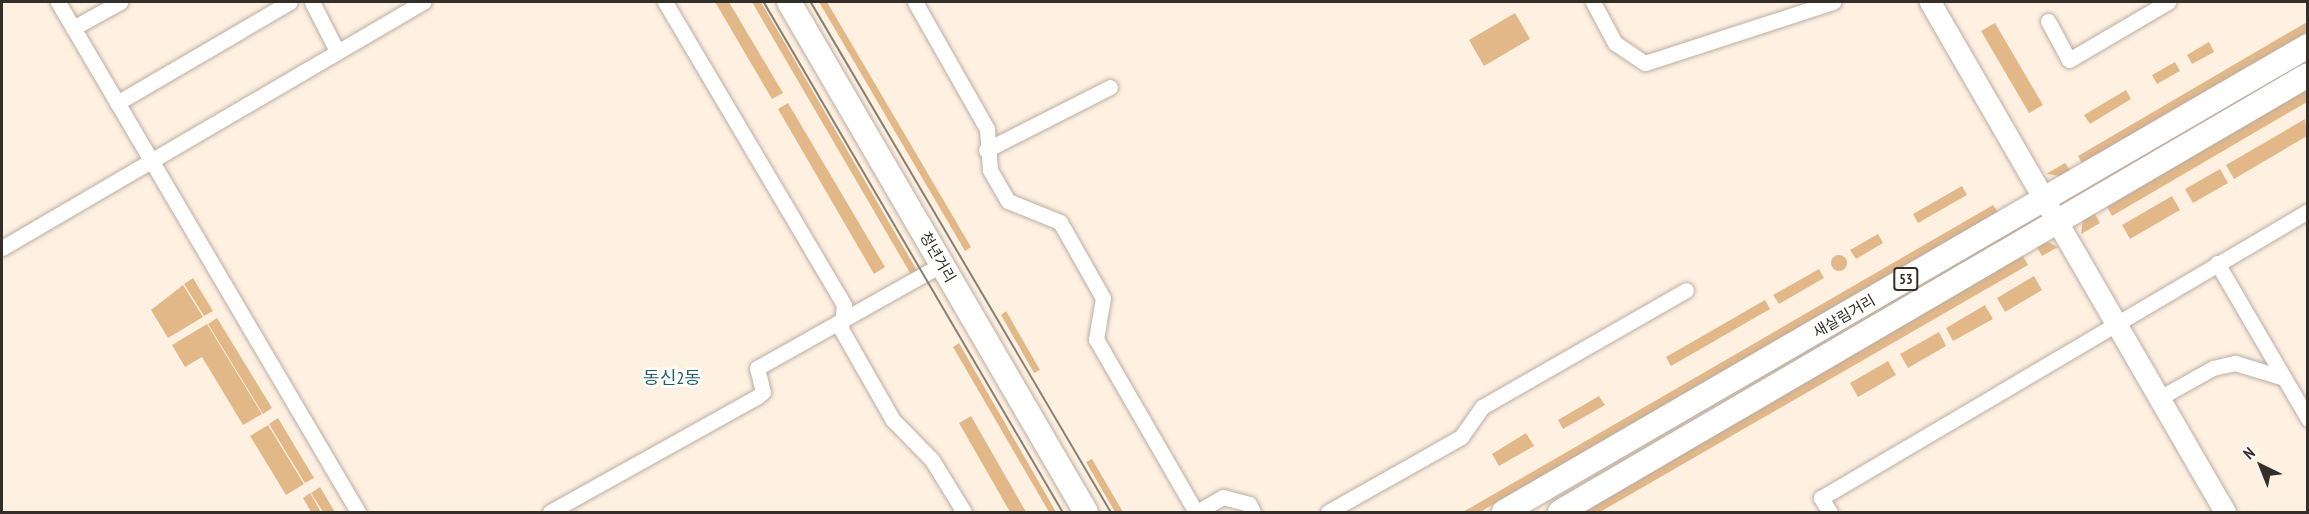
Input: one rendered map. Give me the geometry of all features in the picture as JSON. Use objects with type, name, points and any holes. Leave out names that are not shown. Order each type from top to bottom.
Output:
[{"type":"main road","name":"청년거리","points":[[789,2],[1086,513]]},
{"type":"main road","name":"새살림거리","points":[[1504,513],[2307,46]]},
{"type":"main road","name":"새살림거리","points":[[1560,513],[2307,75]]},
{"type":"street","points":[[58,2],[358,513]]},
{"type":"street","points":[[73,28],[120,2]]},
{"type":"street","points":[[117,104],[290,2]]},
{"type":"street","points":[[312,2],[337,51]]},
{"type":"street","points":[[2,248],[423,2]]},
{"type":"street","points":[[665,2],[844,305],[841,329],[893,420],[932,460],[964,513]]},
{"type":"street","points":[[915,2],[987,129],[986,150],[1008,201],[1060,222],[1103,298],[1096,339],[1197,513],[1223,497],[1249,504],[1254,513]]},
{"type":"street","points":[[1593,2],[1615,43],[1646,63],[1833,2]]},
{"type":"street","points":[[1930,2],[2118,321],[2225,513]]},
{"type":"street","points":[[2048,21],[2069,60],[2168,2]]},
{"type":"street","points":[[986,150],[1110,87]]},
{"type":"street","points":[[1830,513],[1821,498],[2307,211]]},
{"type":"street","points":[[2217,263],[2307,419]]},
{"type":"street","points":[[550,513],[758,396],[763,392],[757,368],[942,264]]},
{"type":"street","points":[[1328,513],[1461,437],[1482,407],[1686,290]]},
{"type":"street","points":[[2161,397],[2213,368],[2235,363],[2284,378]]},
{"type":"shaded area","points":[[715,2],[729,2],[783,93],[772,99]]},
{"type":"shaded area","points":[[752,2],[761,2],[919,274],[913,278]]},
{"type":"shaded area","points":[[819,2],[827,2],[971,247],[965,251]]},
{"type":"shaded area","points":[[1515,13],[1530,39],[1484,66],[1469,40]]},
{"type":"shaded area","points":[[2307,22],[2307,32],[2082,163],[2078,156]]},
{"type":"shaded area","points":[[1995,23],[2043,105],[2029,113],[1981,31]]},
{"type":"shaded area","points":[[2209,42],[2214,52],[2192,64],[2187,55]]},
{"type":"shaded area","points":[[2175,62],[2180,71],[2157,84],[2152,75]]},
{"type":"shaded area","points":[[2307,88],[2307,102],[2112,216],[2106,205]]},
{"type":"shaded area","points":[[2126,90],[2131,99],[2090,124],[2084,115]]},
{"type":"shaded area","points":[[788,103],[885,267],[874,274],[778,109]]},
{"type":"shaded area","points":[[2305,119],[2307,136],[2234,179],[2226,165]]},
{"type":"shaded area","points":[[2065,163],[2070,170],[2061,176],[2046,174]]},
{"type":"shaded area","points":[[2220,169],[2228,183],[2193,203],[2185,189]]},
{"type":"shaded area","points":[[1962,186],[1967,195],[1918,223],[1913,214]]},
{"type":"shaded area","points":[[2172,196],[2180,210],[2130,239],[2122,225]]},
{"type":"shaded area","points":[[1993,205],[1998,212],[1480,512],[1463,512]]},
{"type":"shaded area","points":[[2094,212],[2100,223],[2081,234],[2083,219]]},
{"type":"shaded area","points":[[1878,234],[1883,243],[1856,259],[1850,250]]},
{"type":"shaded area","points":[[2048,242],[2058,247],[2042,256],[2036,246]]},
{"type":"shaded area","points":[[2022,254],[2028,265],[1600,512],[1576,512]]},
{"type":"shaded area","points":[[1836,255],[1842,255],[1847,263],[1845,269],[1836,271],[1831,266],[1831,260]]},
{"type":"shaded area","points":[[1819,269],[1824,278],[1779,304],[1773,295]]},
{"type":"shaded area","points":[[2034,276],[2042,290],[2005,312],[1997,298]]},
{"type":"shaded area","points":[[193,278],[213,311],[204,316],[184,284]]},
{"type":"shaded area","points":[[183,285],[203,317],[168,338],[151,310]]},
{"type":"shaded area","points":[[1765,300],[1770,309],[1671,366],[1666,357]]},
{"type":"shaded area","points":[[1985,305],[1993,319],[1953,341],[1946,328]]},
{"type":"shaded area","points":[[1006,311],[1040,370],[1034,373],[1001,315]]},
{"type":"shaded area","points":[[217,318],[272,408],[263,414],[208,324]]},
{"type":"shaded area","points":[[207,324],[262,414],[243,425],[202,357],[185,367],[172,345]]},
{"type":"shaded area","points":[[1939,332],[1946,346],[1908,368],[1900,354]]},
{"type":"shaded area","points":[[959,343],[1056,512],[1049,512],[953,347]]},
{"type":"shaded area","points":[[1888,361],[1896,375],[1858,397],[1850,383]]},
{"type":"shaded area","points":[[1599,396],[1605,405],[1563,429],[1558,420]]},
{"type":"shaded area","points":[[971,416],[1026,512],[1010,512],[959,423]]},
{"type":"shaded area","points":[[278,418],[314,478],[305,483],[269,424]]},
{"type":"shaded area","points":[[268,425],[304,484],[286,495],[250,436]]},
{"type":"shaded area","points":[[1526,433],[1534,446],[1499,466],[1492,454]]},
{"type":"shaded area","points":[[1092,459],[1123,512],[1115,512],[1086,462]]},
{"type":"shaded area","points":[[320,487],[335,512],[323,512],[311,493]]},
{"type":"shaded area","points":[[310,493],[321,512],[311,512],[303,498]]},
{"type":"tram line","points":[[764,2],[1063,512]]},
{"type":"tram line","points":[[811,2],[1111,512]]},
{"type":"district","name":"동신2동","points":[[672,378]]}]
